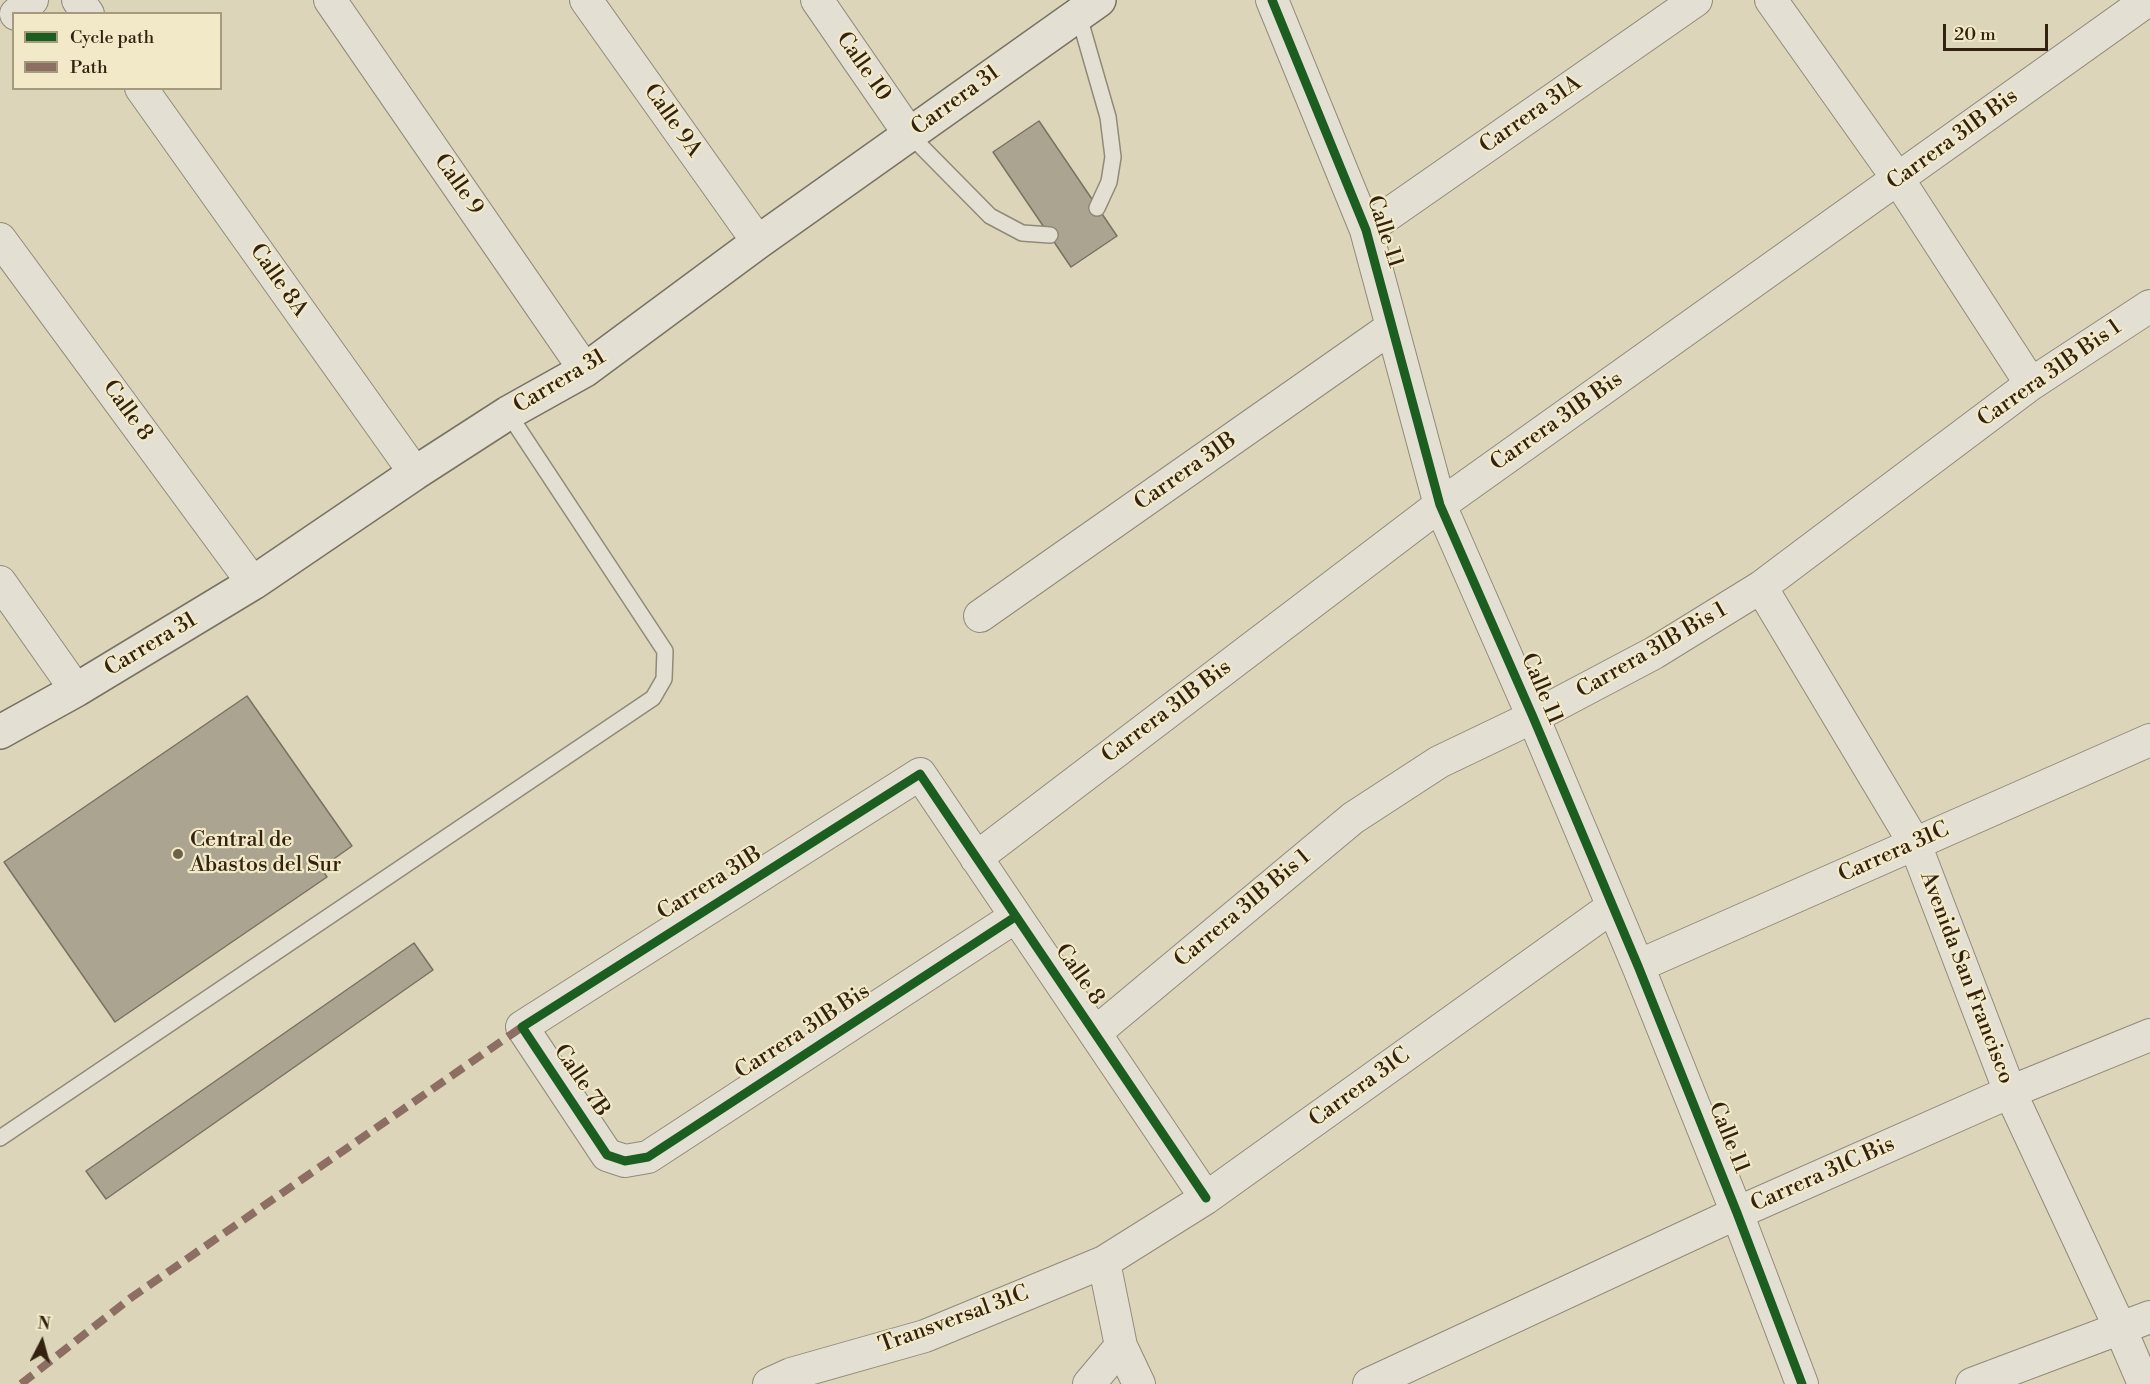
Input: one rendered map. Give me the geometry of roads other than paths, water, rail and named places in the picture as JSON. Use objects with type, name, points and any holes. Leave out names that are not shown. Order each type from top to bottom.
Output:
[{"type":"main road","name":"Carrera 31","points":[[0,732],[76,690],[253,583],[508,413],[585,370],[758,242],[910,135],[1082,4]]},
{"type":"street","points":[[17,12],[32,0]]},
{"type":"street","name":"Calle 9","points":[[330,0],[585,370]]},
{"type":"street","name":"Calle 9A","points":[[586,0],[758,242]]},
{"type":"street","name":"Calle 10","points":[[817,0],[910,135]]},
{"type":"street","name":"Calle 11","points":[[1272,0],[1366,230],[1440,505],[1638,966],[1737,1213],[1802,1384]]},
{"type":"street","name":"Carrera 31A","points":[[1366,230],[1696,0]]},
{"type":"street","points":[[1771,0],[1898,179],[2031,384]]},
{"type":"street","name":"Carrera 31B Bis","points":[[976,858],[1440,505],[2148,0]]},
{"type":"street","points":[[0,27],[12,17]]},
{"type":"street","name":"Calle 8A","points":[[142,90],[415,473]]},
{"type":"street","name":"Calle 8","points":[[0,239],[253,583]]},
{"type":"street","name":"Carrera 31B Bis 1","points":[[1095,1033],[1353,818],[1439,762],[1533,717],[1654,653],[1761,586],[2031,384],[2150,306]]},
{"type":"street","name":"Carrera 31B","points":[[980,616],[1392,327]]},
{"type":"street","points":[[0,582],[76,690]]},
{"type":"street","name":"Avenida San Francisco","points":[[1761,586],[1915,844],[2010,1092],[2144,1384]]},
{"type":"street","name":"Carrera 31C","points":[[1638,966],[2150,740]]},
{"type":"street","name":"Carrera 31B","points":[[522,1028],[920,774]]},
{"type":"street","name":"Calle 8","points":[[920,774],[1206,1198]]},
{"type":"street","name":"Carrera 31C","points":[[1104,1262],[1206,1198],[1612,907]]},
{"type":"street","name":"Carrera 31B Bis","points":[[608,1155],[625,1161],[648,1157],[1015,917]]},
{"type":"street","name":"Calle 7B","points":[[522,1028],[608,1155]]},
{"type":"street","name":"Carrera 31C Bis","points":[[1369,1384],[1737,1213],[2010,1092],[2150,1035]]},
{"type":"street","points":[[1104,1262],[1121,1346],[1139,1384]]},
{"type":"street","name":"Transversal 31C","points":[[769,1384],[791,1374],[925,1336],[1104,1262]]},
{"type":"street","points":[[1972,1384],[2150,1317]]},
{"type":"street","points":[[1089,1384],[1121,1346]]},
{"type":"lane","points":[[1082,4],[1107,117],[1113,157],[1109,182],[1097,208]]},
{"type":"lane","points":[[910,135],[990,216],[1022,233],[1050,235]]},
{"type":"lane","points":[[0,1137],[653,698],[664,679],[665,651],[508,413]]},
{"type":"place","name":"Central de Abastos del Sur","points":[[178,854]]}]
